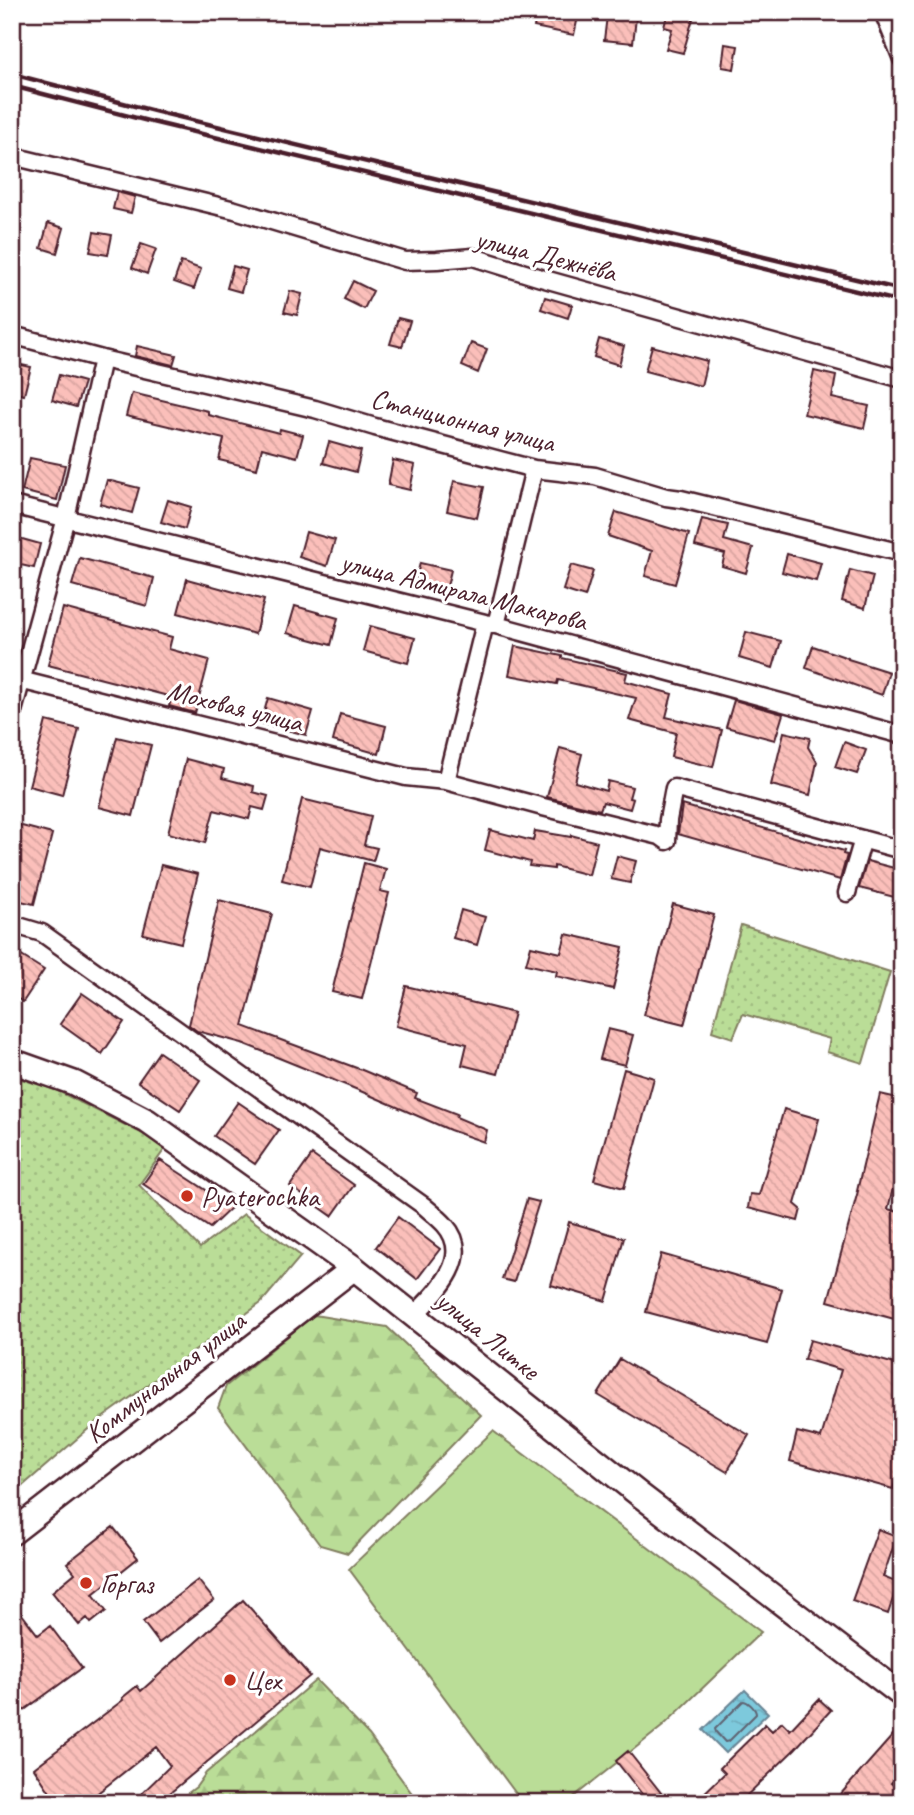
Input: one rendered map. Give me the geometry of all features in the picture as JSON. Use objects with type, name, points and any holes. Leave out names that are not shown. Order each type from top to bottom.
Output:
[{"type":"main road","name":"улица Литке","points":[[12,1061],[74,1083],[147,1121],[354,1268],[640,1495],[902,1695]]},
{"type":"main road","name":"Коммунальная улица","points":[[12,1533],[354,1268]]},
{"type":"street","points":[[883,12],[902,59]]},
{"type":"street","name":"улица Дежнёва","points":[[12,156],[235,210],[405,261],[473,257],[902,379]]},
{"type":"street","name":"Станционная улица","points":[[12,335],[315,409],[534,469],[596,477],[666,497],[902,554]]},
{"type":"street","points":[[12,715],[17,679],[66,518],[102,359]]},
{"type":"street","points":[[446,781],[534,469]]},
{"type":"street","name":"улица Адмирала Макарова","points":[[12,505],[491,624],[902,735]]},
{"type":"street","name":"Моховая улица","points":[[17,679],[406,777],[446,781],[660,836],[667,841],[674,788],[863,839]]},
{"type":"street","points":[[847,893],[863,839],[902,850]]},
{"type":"street","points":[[12,924],[42,933],[424,1206],[446,1226],[456,1242],[455,1265],[414,1315]]},
{"type":"green space","points":[[741,925],[890,972],[863,1063],[827,1052],[830,1039],[743,1014],[733,1038],[712,1031]]},
{"type":"green space","points":[[12,1076],[56,1090],[167,1146],[139,1185],[200,1248],[244,1214],[301,1256],[261,1303],[94,1424],[12,1495]]},
{"type":"green space","points":[[314,1315],[387,1327],[481,1415],[348,1553],[320,1545],[218,1408],[226,1386]]},
{"type":"green space","points":[[493,1431],[761,1632],[663,1726],[566,1803],[523,1803],[349,1569]]},
{"type":"green space","points":[[316,1680],[369,1735],[419,1803],[175,1803],[196,1787],[206,1773]]},
{"type":"water","points":[[745,1690],[768,1713],[726,1753],[703,1730]]},
{"type":"building","points":[[537,12],[579,12],[574,35],[534,27]]},
{"type":"building","points":[[668,12],[694,15],[683,53],[666,49],[672,29],[664,27]]},
{"type":"building","points":[[607,16],[636,18],[633,43],[604,40]]},
{"type":"building","points":[[725,44],[738,46],[734,69],[722,67]]},
{"type":"building","points":[[117,192],[135,197],[131,213],[113,209]]},
{"type":"building","points":[[48,223],[64,228],[57,253],[41,248]]},
{"type":"building","points":[[94,232],[112,235],[108,255],[90,252]]},
{"type":"building","points":[[141,244],[156,249],[147,274],[132,268]]},
{"type":"building","points":[[181,262],[201,269],[194,289],[174,282]]},
{"type":"building","points":[[233,266],[247,270],[241,292],[227,288]]},
{"type":"building","points":[[353,281],[373,291],[364,309],[344,299]]},
{"type":"building","points":[[290,291],[302,294],[297,315],[284,312]]},
{"type":"building","points":[[545,297],[572,305],[568,318],[541,309]]},
{"type":"building","points":[[398,318],[410,321],[402,347],[390,344]]},
{"type":"building","points":[[599,339],[624,346],[619,365],[594,357]]},
{"type":"building","points":[[471,343],[487,349],[478,373],[462,366]]},
{"type":"building","points":[[137,346],[176,355],[173,365],[135,356]]},
{"type":"building","points":[[652,346],[707,361],[701,386],[645,371]]},
{"type":"building","points":[[12,363],[31,367],[24,395],[12,392]]},
{"type":"building","points":[[814,371],[836,376],[832,398],[869,406],[864,428],[804,414]]},
{"type":"building","points":[[59,375],[84,382],[76,407],[52,400]]},
{"type":"building","points":[[132,393],[208,411],[208,415],[279,433],[280,429],[303,435],[297,457],[262,448],[257,469],[219,460],[224,439],[126,416]]},
{"type":"building","points":[[329,442],[361,451],[356,472],[323,463]]},
{"type":"building","points":[[30,458],[65,465],[57,500],[22,491]]},
{"type":"building","points":[[393,460],[415,465],[410,490],[388,485]]},
{"type":"building","points":[[107,480],[139,488],[132,513],[100,504]]},
{"type":"building","points":[[454,481],[484,487],[477,518],[447,511]]},
{"type":"building","points":[[168,500],[191,507],[185,529],[161,522]]},
{"type":"building","points":[[616,512],[689,534],[675,584],[645,576],[652,551],[608,536]]},
{"type":"building","points":[[702,519],[728,525],[724,540],[753,548],[746,573],[722,566],[725,554],[695,546]]},
{"type":"building","points":[[306,532],[335,540],[327,566],[299,557]]},
{"type":"building","points":[[15,537],[40,544],[34,568],[12,563]]},
{"type":"building","points":[[787,554],[821,563],[816,581],[782,572]]},
{"type":"building","points":[[80,558],[154,578],[147,606],[72,585]]},
{"type":"building","points":[[420,563],[451,570],[445,595],[414,587]]},
{"type":"building","points":[[571,565],[593,571],[585,597],[563,590]]},
{"type":"building","points":[[850,570],[873,576],[865,608],[842,601]]},
{"type":"building","points":[[187,579],[264,600],[255,634],[178,613]]},
{"type":"building","points":[[295,606],[338,618],[331,645],[287,633]]},
{"type":"building","points":[[63,608],[172,637],[169,649],[209,660],[195,713],[169,706],[172,697],[48,665]]},
{"type":"building","points":[[370,626],[415,638],[408,663],[363,651]]},
{"type":"building","points":[[746,632],[781,641],[773,668],[739,658]]},
{"type":"building","points":[[515,646],[627,673],[625,681],[672,694],[666,717],[722,730],[713,767],[671,757],[676,733],[629,720],[636,698],[558,680],[557,684],[509,675]]},
{"type":"building","points":[[813,646],[889,672],[882,695],[806,668]]},
{"type":"building","points":[[268,698],[313,711],[306,735],[261,723]]},
{"type":"building","points":[[734,700],[783,714],[775,740],[726,727]]},
{"type":"building","points":[[340,714],[386,726],[379,754],[333,741]]},
{"type":"building","points":[[46,721],[79,729],[62,795],[29,786]]},
{"type":"building","points":[[784,732],[810,738],[808,747],[817,762],[810,795],[771,785]]},
{"type":"building","points":[[117,737],[151,745],[133,816],[99,807]]},
{"type":"building","points":[[844,742],[866,750],[857,774],[835,767]]},
{"type":"building","points":[[560,748],[582,754],[575,782],[606,791],[608,781],[632,787],[630,809],[603,802],[600,810],[547,797]]},
{"type":"building","points":[[186,759],[224,769],[222,778],[254,786],[253,792],[268,796],[264,810],[252,807],[249,819],[214,810],[205,843],[168,833]]},
{"type":"building","points":[[302,799],[371,816],[364,845],[377,848],[373,861],[320,847],[310,887],[282,880]]},
{"type":"building","points":[[682,805],[844,851],[843,854],[847,855],[840,880],[678,834]]},
{"type":"building","points":[[18,825],[52,834],[34,904],[12,899],[12,849]]},
{"type":"building","points":[[490,830],[533,841],[535,831],[571,835],[597,842],[589,875],[554,866],[554,869],[529,866],[530,862],[485,850]]},
{"type":"building","points":[[617,856],[636,861],[630,883],[611,879]]},
{"type":"building","points":[[867,861],[902,870],[902,899],[859,888]]},
{"type":"building","points":[[364,863],[386,869],[380,891],[389,893],[362,999],[332,992]]},
{"type":"building","points":[[161,865],[198,874],[181,943],[143,934]]},
{"type":"building","points":[[219,900],[272,914],[243,1026],[417,1093],[415,1098],[457,1114],[456,1117],[487,1130],[484,1142],[242,1043],[197,1031],[189,1025]]},
{"type":"building","points":[[673,904],[714,915],[684,1025],[644,1015]]},
{"type":"building","points":[[461,910],[485,917],[477,945],[453,938]]},
{"type":"building","points":[[566,934],[623,947],[613,989],[556,976],[557,971],[526,964],[531,946],[561,953]]},
{"type":"building","points":[[12,950],[44,970],[23,1002],[12,995]]},
{"type":"building","points":[[406,986],[514,1013],[498,1074],[462,1065],[467,1044],[396,1026]]},
{"type":"building","points":[[82,993],[124,1022],[102,1054],[60,1024]]},
{"type":"building","points":[[608,1029],[633,1035],[625,1065],[600,1059]]},
{"type":"building","points":[[159,1052],[200,1080],[180,1110],[138,1082]]},
{"type":"building","points":[[624,1069],[654,1078],[624,1188],[594,1180]]},
{"type":"building","points":[[880,1094],[902,1099],[902,1151],[888,1209],[902,1213],[902,1307],[898,1320],[828,1301],[858,1191]]},
{"type":"building","points":[[238,1102],[279,1130],[255,1164],[214,1136]]},
{"type":"building","points":[[784,1109],[819,1119],[795,1204],[801,1209],[798,1221],[748,1208],[750,1194],[759,1195]]},
{"type":"building","points":[[312,1155],[354,1185],[332,1216],[290,1186]]},
{"type":"building","name":"Pyaterochka","points":[[160,1160],[232,1207],[210,1228],[143,1184]]},
{"type":"building","points":[[527,1199],[539,1202],[514,1282],[502,1279]]},
{"type":"building","points":[[398,1217],[440,1249],[417,1279],[376,1247]]},
{"type":"building","points":[[569,1222],[624,1238],[606,1301],[551,1285]]},
{"type":"building","points":[[661,1254],[782,1289],[767,1344],[646,1312]]},
{"type":"building","points":[[810,1340],[902,1366],[902,1456],[893,1489],[790,1461],[797,1432],[821,1438],[841,1370],[804,1359]]},
{"type":"building","points":[[620,1359],[749,1435],[727,1472],[598,1395]]},
{"type":"building","name":"Горгаз","points":[[113,1527],[138,1558],[93,1594],[106,1611],[91,1623],[87,1618],[79,1625],[52,1592],[75,1573],[67,1563]]},
{"type":"building","points":[[878,1529],[897,1536],[883,1577],[898,1583],[888,1614],[852,1601]]},
{"type":"building","points":[[198,1580],[214,1600],[159,1643],[143,1622]]},
{"type":"building","points":[[243,1600],[310,1676],[158,1803],[132,1803],[170,1766],[156,1747],[85,1803],[57,1803],[34,1768],[123,1700],[122,1698],[137,1686],[141,1691]]},
{"type":"building","points":[[12,1601],[38,1635],[50,1626],[82,1668],[12,1719]]},
{"type":"building","points":[[819,1699],[831,1710],[739,1803],[694,1803],[725,1773],[720,1768],[765,1724],[772,1731],[782,1722],[790,1730]]},
{"type":"building","points":[[894,1734],[902,1741],[902,1771],[891,1783],[902,1791],[902,1803],[847,1803],[839,1796]]},
{"type":"building","points":[[628,1751],[669,1803],[649,1803],[616,1761]]},
{"type":"railway","points":[[12,74],[154,111],[902,290]]},
{"type":"railway","points":[[12,86],[902,302]]},
{"type":"place","name":"Pyaterochka","points":[[187,1196]]},
{"type":"place","name":"Горгаз","points":[[86,1583]]},
{"type":"place","name":"Цех","points":[[230,1680]]}]
